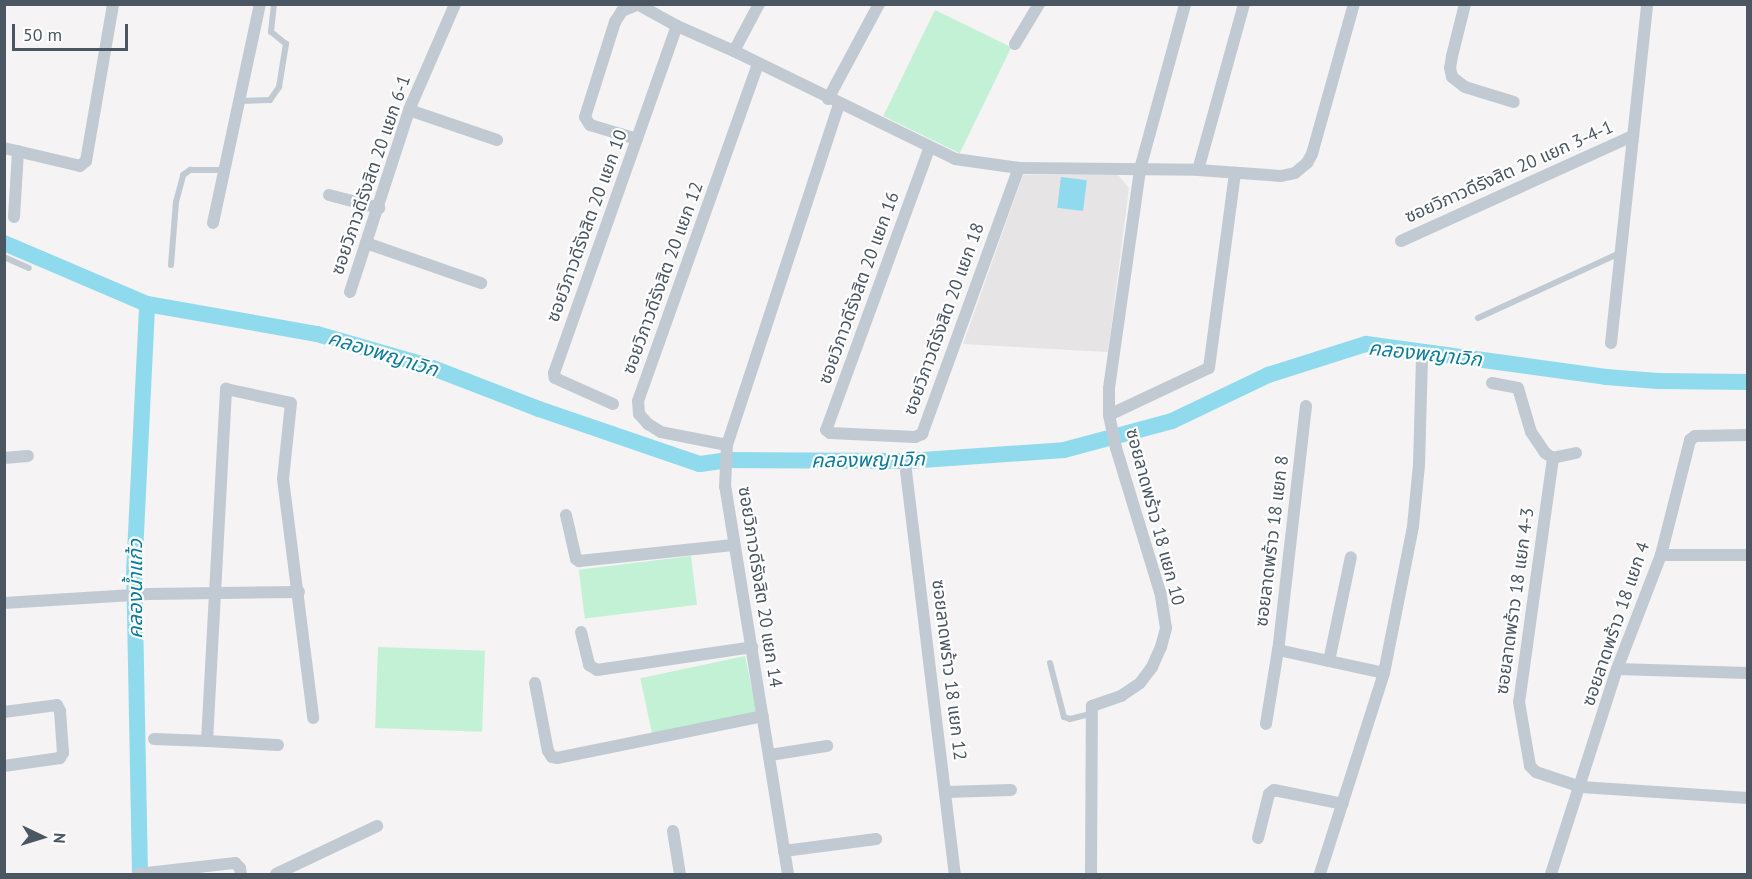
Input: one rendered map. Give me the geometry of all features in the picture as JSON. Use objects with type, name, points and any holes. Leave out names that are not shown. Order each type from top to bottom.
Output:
[{"type":"street","points":[[4,148],[80,166],[86,161],[113,4]]},
{"type":"street","points":[[213,223],[260,4]]},
{"type":"street","points":[[734,51],[759,4]]},
{"type":"street","name":"ซอยวิภาวดีรังสิต 20 แยก 14","points":[[788,874],[724,487],[727,445],[833,102],[879,4]]},
{"type":"street","points":[[1015,44],[1039,4]]},
{"type":"street","name":"ซอยลาดพร้าว 18 แยก 10","points":[[1090,714],[1094,704],[1120,696],[1140,683],[1152,667],[1166,628],[1160,592],[1116,448],[1110,415],[1109,388],[1140,169],[1185,4]]},
{"type":"street","points":[[1198,171],[1244,4]]},
{"type":"street","points":[[638,139],[590,125],[585,117],[615,22],[622,10],[639,5],[677,26],[734,51],[929,149],[955,159],[1019,168],[1140,169],[1281,176],[1295,173],[1307,163],[1312,154],[1354,4]]},
{"type":"street","points":[[1465,4],[1452,56],[1450,68],[1452,77],[1465,87],[1514,102]]},
{"type":"street","name":"ซอยวิภาวดีรังสิต 20 แยก 3-4-1","points":[[1611,343],[1647,4]]},
{"type":"street","name":"ซอยวิภาวดีรังสิต 20 แยก 6-1","points":[[350,292],[409,110],[455,5]]},
{"type":"street","name":"ซอยวิภาวดีรังสิต 20 แยก 10","points":[[613,404],[553,375],[677,26]]},
{"type":"street","name":"ซอยวิภาวดีรังสิต 20 แยก 12","points":[[727,445],[662,432],[643,420],[639,414],[638,401],[758,64]]},
{"type":"street","points":[[409,110],[497,140]]},
{"type":"street","name":"ซอยวิภาวดีรังสิต 20 แยก 3-4-1","points":[[1401,241],[1633,136]]},
{"type":"street","name":"ซอยวิภาวดีรังสิต 20 แยก 16","points":[[835,434],[826,430],[929,149]]},
{"type":"street","points":[[14,217],[18,151]]},
{"type":"street","name":"ซอยวิภาวดีรังสิต 20 แยก 18","points":[[835,434],[915,437],[922,434],[1019,168]]},
{"type":"street","points":[[1110,415],[1209,368],[1234,173]]},
{"type":"street","points":[[328,195],[379,208]]},
{"type":"street","points":[[366,243],[481,283]]},
{"type":"street","points":[[1320,874],[1384,673],[1413,526],[1419,465],[1422,358]]},
{"type":"street","points":[[1492,383],[1518,388],[1531,432],[1545,453],[1553,458],[1576,453]]},
{"type":"street","points":[[207,741],[226,389],[291,403],[283,479],[299,592],[313,718]]},
{"type":"street","name":"ซอยลาดพร้าว 18 แยก 8","points":[[1306,406],[1278,650],[1384,673]]},
{"type":"street","name":"ซอยลาดพร้าว 18 แยก 4","points":[[1551,874],[1581,787],[1617,669],[1661,555],[1690,440],[1695,436],[1748,435]]},
{"type":"street","points":[[4,458],[28,456]]},
{"type":"street","name":"ซอยลาดพร้าว 18 แยก 4-3","points":[[1553,458],[1520,712],[1530,766],[1536,771],[1581,787],[1748,798]]},
{"type":"street","name":"ซอยลาดพร้าว 18 แยก 12","points":[[906,471],[955,874]]},
{"type":"street","points":[[566,515],[576,559],[579,561],[733,545]]},
{"type":"street","points":[[1661,555],[1748,555]]},
{"type":"street","points":[[1329,661],[1351,557]]},
{"type":"street","points":[[4,603],[215,591],[299,592]]},
{"type":"street","points":[[581,632],[589,665],[597,670],[752,647]]},
{"type":"street","points":[[1266,724],[1278,650]]},
{"type":"street","points":[[1617,669],[1748,673]]},
{"type":"street","points":[[535,683],[548,751],[552,757],[557,758],[763,716]]},
{"type":"street","points":[[4,712],[57,705],[60,711],[63,753],[60,758],[4,766]]},
{"type":"street","points":[[1090,714],[1091,874]]},
{"type":"street","points":[[154,739],[278,745]]},
{"type":"street","points":[[770,755],[827,746]]},
{"type":"street","points":[[946,792],[1011,790]]},
{"type":"street","points":[[1258,838],[1269,794],[1274,790],[1343,804]]},
{"type":"street","points":[[283,873],[377,826]]},
{"type":"street","points":[[673,831],[680,874]]},
{"type":"street","points":[[784,851],[876,839]]},
{"type":"street","points":[[138,874],[235,863],[240,868],[241,874]]},
{"type":"lane","points":[[240,101],[270,100],[279,87],[286,44],[271,32],[274,5]]},
{"type":"lane","points":[[171,265],[176,202],[183,175],[190,170],[225,170]]},
{"type":"lane","points":[[1478,318],[1621,253]]},
{"type":"lane","points":[[4,257],[29,268]]},
{"type":"lane","points":[[1050,663],[1064,717],[1070,719],[1090,714]]},
{"type":"shaded area","points":[[1023,175],[1118,175],[1129,188],[1108,352],[963,344]]},
{"type":"green space","points":[[935,10],[1011,47],[960,153],[883,116]]},
{"type":"green space","points":[[691,556],[697,605],[585,618],[579,570]]},
{"type":"green space","points":[[378,647],[485,651],[482,732],[375,728]]},
{"type":"green space","points":[[745,656],[757,713],[652,735],[640,678]]},
{"type":"water","points":[[1061,177],[1087,180],[1083,211],[1057,208]]},
{"type":"waterway","name":"คลองพญาเวิก","points":[[4,243],[147,304],[317,334],[425,365],[539,409],[700,464],[727,460],[908,461],[1064,450],[1172,421],[1268,375],[1366,344],[1606,377],[1658,381],[1748,382]]},
{"type":"waterway","name":"คลองน้ำแก้ว","points":[[140,874],[134,574],[147,304]]}]
